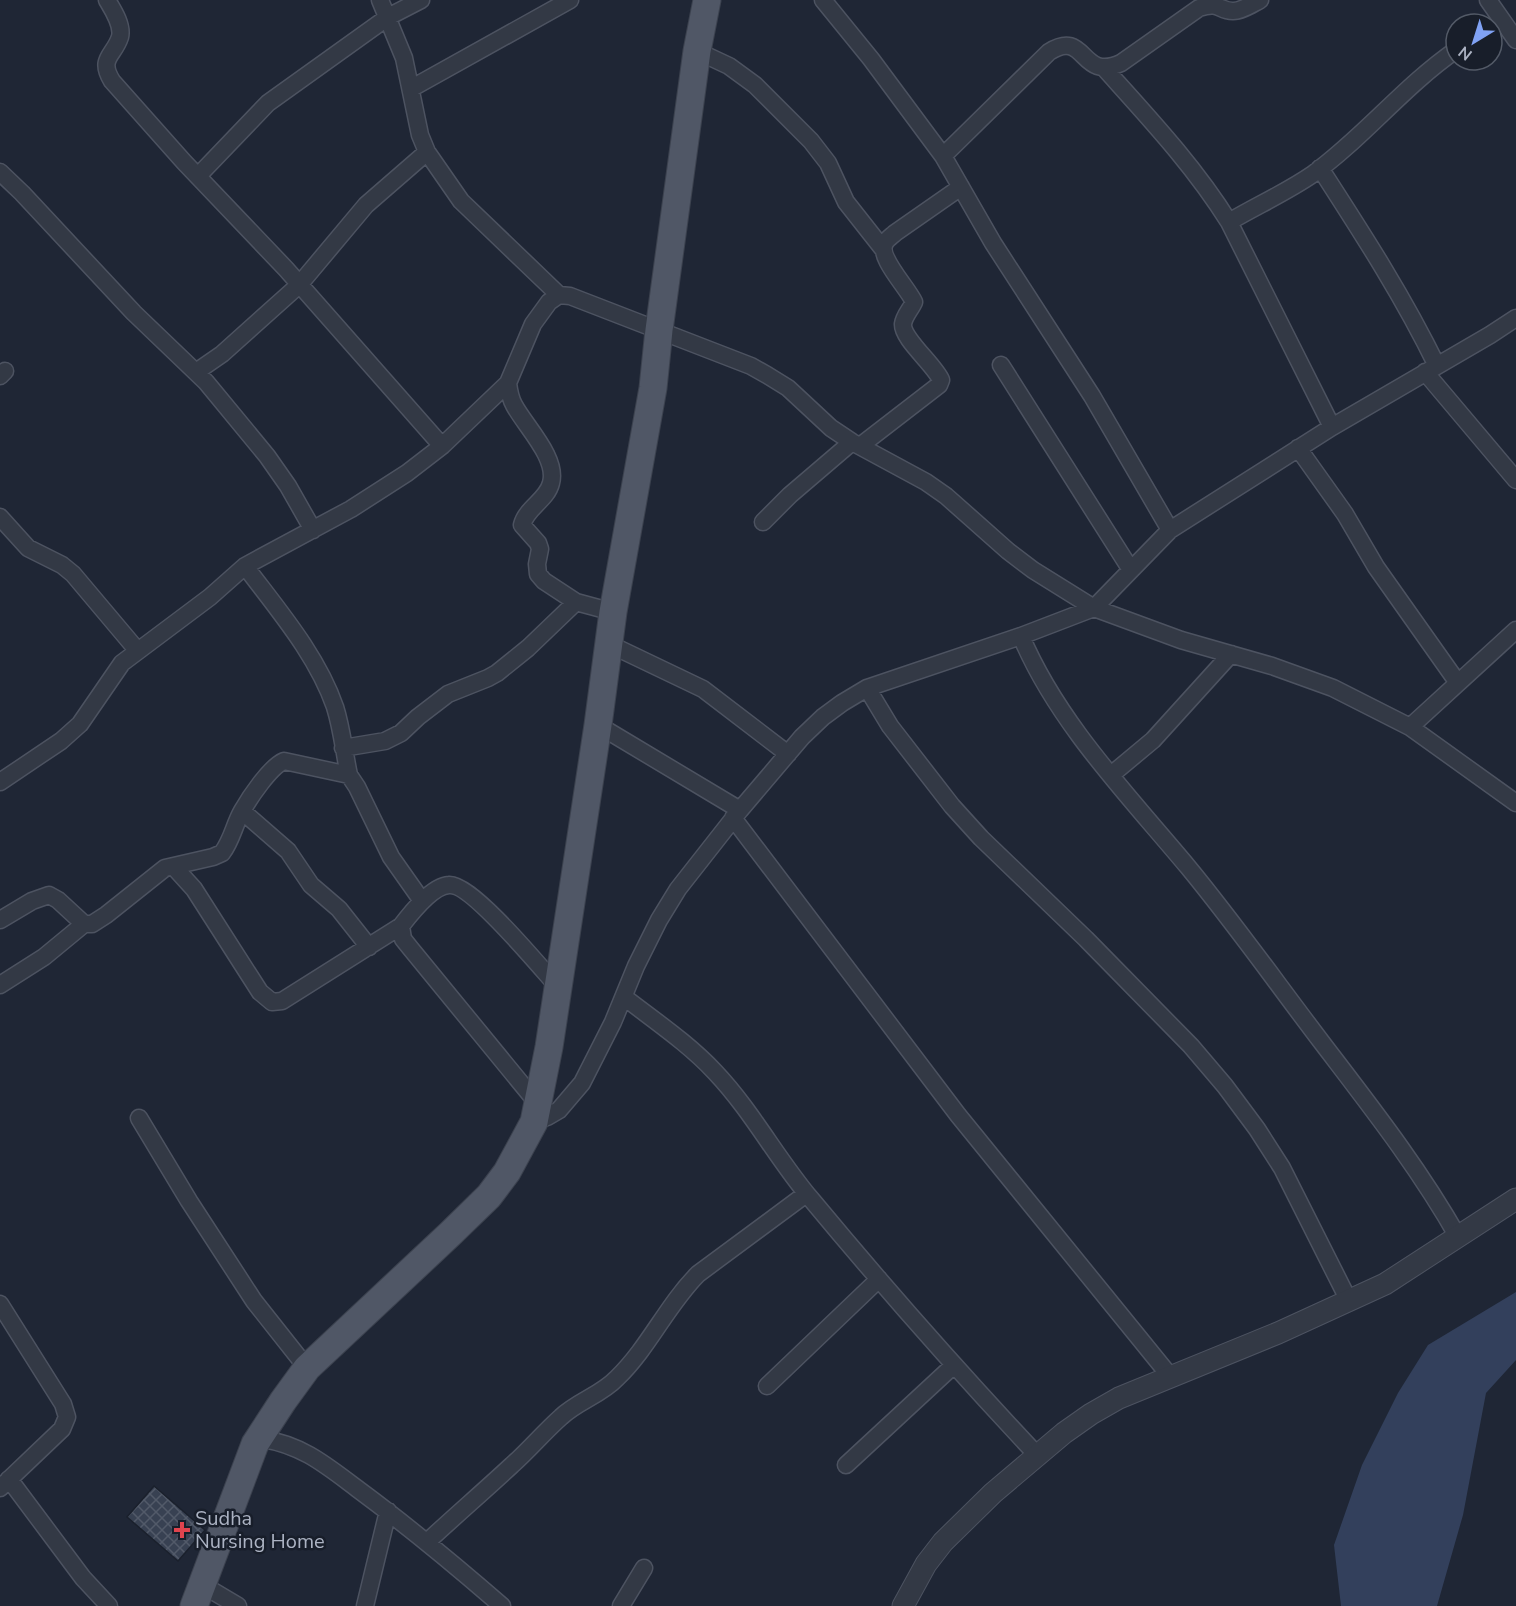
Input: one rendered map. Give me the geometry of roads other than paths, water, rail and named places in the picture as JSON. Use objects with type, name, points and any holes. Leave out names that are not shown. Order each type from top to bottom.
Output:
[{"type":"main road","points":[[203,1601],[255,1444],[263,1436],[283,1401],[307,1368],[489,1196],[507,1172],[536,1113],[558,987],[613,612],[653,388],[697,51],[707,0]]},
{"type":"street","points":[[108,0],[116,15],[120,36],[106,60],[106,72],[112,81],[299,285],[442,446]]},
{"type":"street","points":[[380,0],[404,58],[420,135],[428,152],[461,201],[559,295],[570,296],[751,366],[788,388],[831,428],[906,470],[946,496],[1033,570],[1094,608],[1181,640],[1333,688],[1410,726],[1516,803]]},
{"type":"street","points":[[198,176],[268,103],[388,16],[421,0]]},
{"type":"street","points":[[412,88],[570,0]]},
{"type":"street","points":[[823,0],[871,59],[943,156],[993,243],[1092,396],[1170,530]]},
{"type":"street","points":[[943,156],[1049,52],[1057,47],[1067,44],[1076,48],[1096,67],[1105,69],[1121,63],[1199,8],[1211,4],[1229,11],[1239,10],[1260,0]]},
{"type":"street","points":[[1504,29],[1516,40]]},
{"type":"street","points":[[697,51],[729,66],[756,85],[812,141],[828,163],[846,202],[883,249],[885,258],[914,302],[903,323],[905,333],[936,370],[941,381],[934,389],[856,444],[790,495],[763,522]]},
{"type":"street","points":[[1229,222],[1320,168],[1444,58]]},
{"type":"street","points":[[1105,69],[1200,178],[1229,222],[1332,427]]},
{"type":"street","points":[[196,372],[222,354],[299,285],[366,205],[428,152]]},
{"type":"street","points":[[1320,168],[1413,317],[1431,369],[1516,480]]},
{"type":"street","points":[[0,172],[134,313],[196,372],[267,456],[288,486],[313,530]]},
{"type":"street","points":[[883,249],[885,242],[895,233],[961,187]]},
{"type":"street","points":[[0,782],[61,741],[80,724],[122,663],[210,597],[245,566],[313,530],[407,473],[442,446],[508,383],[533,324],[549,302],[559,295]]},
{"type":"street","points":[[401,926],[403,939],[536,1113],[559,1110],[582,1083],[624,997],[636,966],[659,920],[678,889],[737,814],[823,717],[842,702],[867,688],[1021,636],[1094,608],[1170,530],[1332,427],[1516,318]]},
{"type":"street","points":[[1001,365],[1131,570]]},
{"type":"street","points":[[508,383],[514,406],[545,452],[552,473],[547,491],[527,514],[522,525],[538,543],[540,549],[538,574],[544,581],[576,602],[613,612]]},
{"type":"street","points":[[1298,448],[1345,514],[1376,567],[1458,683]]},
{"type":"street","points":[[0,517],[28,549],[62,565],[73,574],[137,650]]},
{"type":"street","points":[[245,566],[294,632],[327,687],[340,724],[342,748],[349,775],[391,857],[422,901]]},
{"type":"street","points":[[342,748],[385,741],[401,733],[448,694],[497,672],[528,648],[576,602]]},
{"type":"street","points":[[1410,726],[1516,630]]},
{"type":"street","points":[[1021,636],[1031,662],[1062,713],[1216,902],[1375,1111],[1420,1173],[1458,1237]]},
{"type":"street","points":[[609,644],[703,689],[788,754]]},
{"type":"street","points":[[1111,775],[1153,740],[1231,654]]},
{"type":"street","points":[[867,688],[890,726],[952,806],[981,838],[1086,939],[1191,1046],[1225,1086],[1282,1168],[1349,1302]]},
{"type":"street","points":[[598,725],[737,814],[977,1139],[1170,1376]]},
{"type":"street","points":[[0,920],[32,901],[49,895],[84,924],[92,924],[159,872],[222,853],[228,846],[242,811],[271,770],[278,764],[284,761],[349,775]]},
{"type":"street","points":[[242,811],[288,851],[310,885],[339,909],[369,947]]},
{"type":"street","points":[[174,867],[198,895],[260,992],[272,1002],[282,1001],[401,926],[422,901],[442,887],[449,885],[459,886],[470,894],[558,987]]},
{"type":"street","points":[[0,985],[45,957],[84,924]]},
{"type":"street","points":[[624,997],[715,1071],[735,1095],[806,1194],[954,1365],[1037,1455]]},
{"type":"street","points":[[139,1118],[189,1202],[254,1301],[307,1368]]},
{"type":"street","points":[[427,1542],[561,1417],[580,1402],[597,1395],[615,1381],[633,1363],[685,1287],[699,1274],[806,1194]]},
{"type":"street","points":[[903,1606],[926,1564],[943,1542],[993,1492],[1091,1414],[1119,1398],[1349,1302],[1385,1284],[1516,1199]]},
{"type":"street","points":[[767,1386],[879,1279]]},
{"type":"street","points":[[0,1304],[63,1404],[67,1418],[62,1429],[4,1484],[109,1606]]},
{"type":"street","points":[[846,1465],[954,1365]]},
{"type":"street","points":[[263,1436],[302,1450],[388,1511],[502,1606]]},
{"type":"street","points":[[365,1606],[388,1511]]},
{"type":"street","points":[[621,1606],[644,1568]]},
{"type":"street","points":[[203,1601],[238,1606]]},
{"type":"water","points":[[1516,1292],[1516,1360],[1486,1393],[1463,1515],[1437,1606],[1341,1606],[1334,1545],[1362,1465],[1398,1393],[1428,1345]]},
{"type":"place","name":"Sudha Nursing Home","points":[[182,1530]]}]
